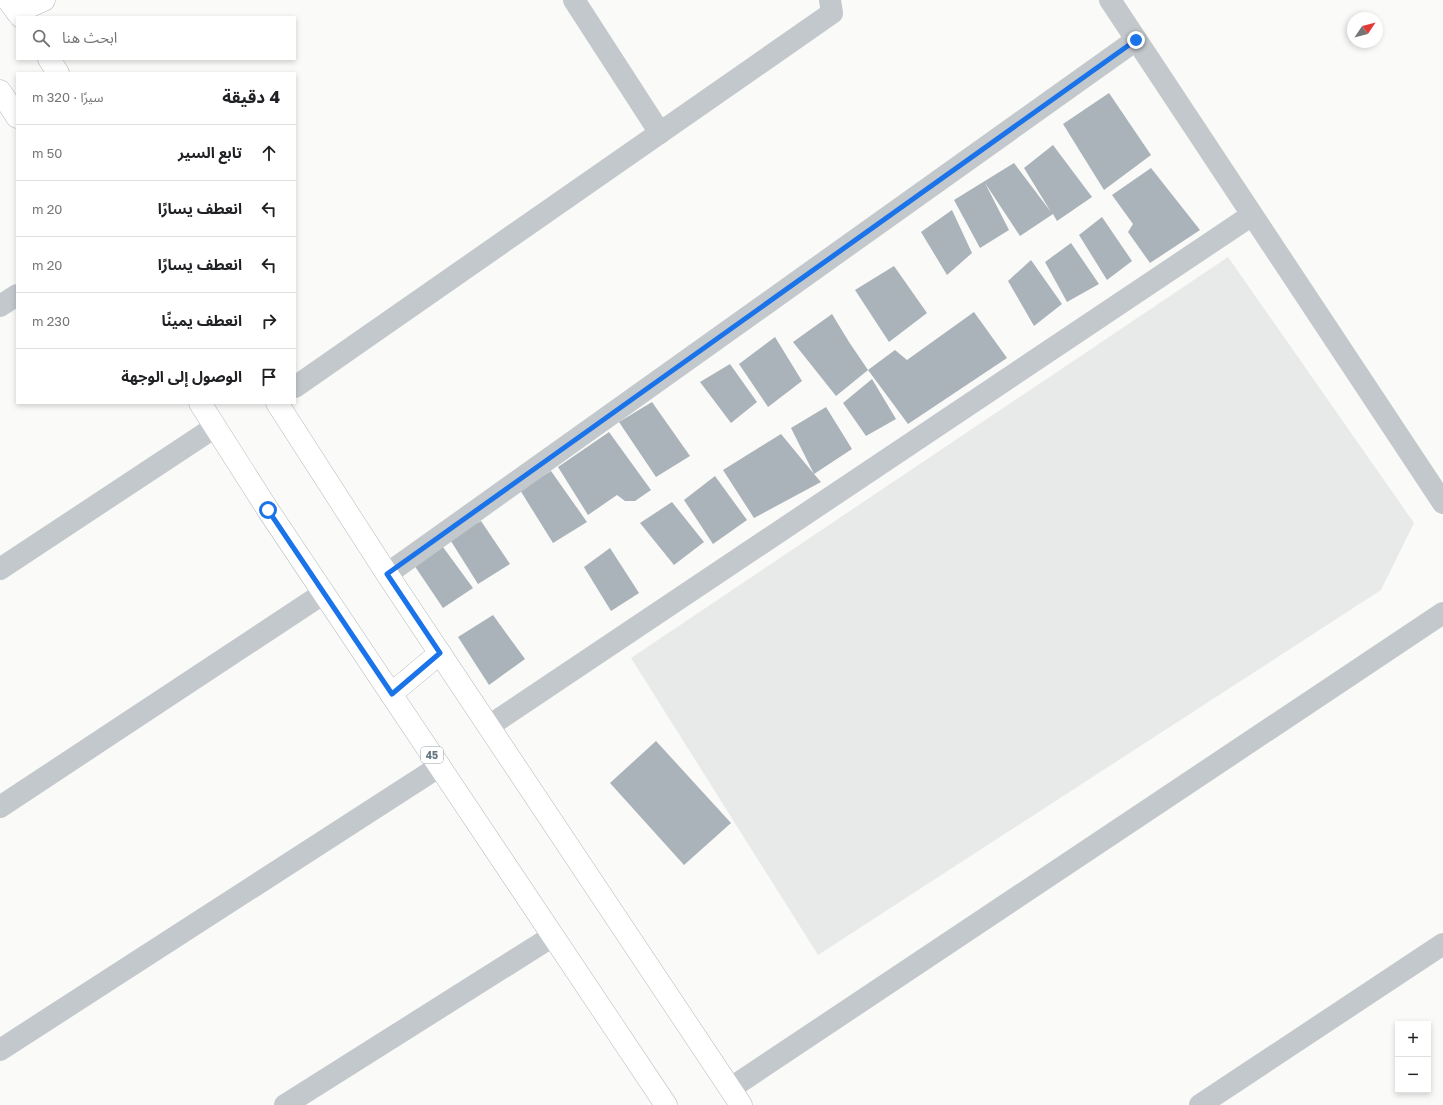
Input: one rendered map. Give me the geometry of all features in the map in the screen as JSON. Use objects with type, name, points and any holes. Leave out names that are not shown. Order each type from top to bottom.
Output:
[{"type":"main road","points":[[15,10],[44,0]]},
{"type":"main road","points":[[50,60],[57,72]]},
{"type":"main road","points":[[0,90],[16,114]]},
{"type":"main road","name":"45","points":[[201,404],[268,510],[666,1105]]},
{"type":"main road","points":[[277,404],[387,574],[736,1097]]},
{"type":"main road","points":[[392,694],[440,653]]},
{"type":"street","points":[[574,0],[660,133]]},
{"type":"street","points":[[296,386],[832,13],[830,0]]},
{"type":"street","points":[[1110,0],[1443,503]]},
{"type":"street","points":[[387,574],[1136,40]]},
{"type":"street","points":[[489,726],[1252,215]]},
{"type":"street","points":[[0,306],[16,296]]},
{"type":"street","points":[[0,569],[215,427]]},
{"type":"street","points":[[0,808],[324,593]]},
{"type":"street","points":[[736,1097],[1443,613]]},
{"type":"street","points":[[0,1050],[440,766]]},
{"type":"street","points":[[285,1105],[553,936]]},
{"type":"street","points":[[1200,1105],[1443,944]]},
{"type":"shaded area","points":[[1228,257],[1414,523],[1381,590],[818,955],[631,658]]},
{"type":"building","points":[[1109,93],[1151,155],[1104,190],[1063,124]]},
{"type":"building","points":[[1053,145],[1092,197],[1057,221],[1053,214],[1020,236],[985,183],[1009,230],[980,248],[954,200],[1014,163],[1051,212],[1024,168]]},
{"type":"building","points":[[1151,168],[1200,230],[1150,263],[1128,232],[1133,224],[1112,195]]},
{"type":"building","points":[[952,210],[972,253],[947,275],[921,232]]},
{"type":"building","points":[[1102,217],[1132,261],[1107,280],[1079,235]]},
{"type":"building","points":[[1071,243],[1099,284],[1067,302],[1045,262]]},
{"type":"building","points":[[1031,260],[1062,304],[1034,326],[1008,281]]},
{"type":"building","points":[[894,266],[927,313],[889,342],[855,290]]},
{"type":"building","points":[[974,312],[1007,358],[908,424],[868,370],[895,350],[907,360]]},
{"type":"building","points":[[832,314],[868,370],[836,396],[793,342]]},
{"type":"building","points":[[775,337],[802,381],[768,407],[739,364]]},
{"type":"building","points":[[730,364],[757,402],[731,423],[700,382]]},
{"type":"building","points":[[872,379],[896,419],[866,436],[843,403]]},
{"type":"building","points":[[652,402],[690,456],[656,477],[619,422]]},
{"type":"building","points":[[826,407],[852,449],[814,474],[791,428]]},
{"type":"building","points":[[609,432],[651,490],[635,501],[625,501],[617,495],[588,515],[558,467]]},
{"type":"building","points":[[781,434],[821,482],[754,518],[723,470]]},
{"type":"building","points":[[551,471],[587,522],[553,543],[520,490]]},
{"type":"building","points":[[715,476],[747,520],[713,544],[684,500]]},
{"type":"building","points":[[672,502],[704,542],[674,565],[640,523]]},
{"type":"building","points":[[481,521],[510,564],[478,584],[449,538]]},
{"type":"building","points":[[440,543],[473,588],[443,608],[412,562]]},
{"type":"building","points":[[610,548],[639,593],[611,611],[584,567]]},
{"type":"building","points":[[493,615],[525,659],[489,685],[458,637]]},
{"type":"building","points":[[656,741],[731,823],[684,865],[610,783]]},
{"type":"route","points":[[268,510],[392,694],[440,653],[387,574],[1136,40]]}]
